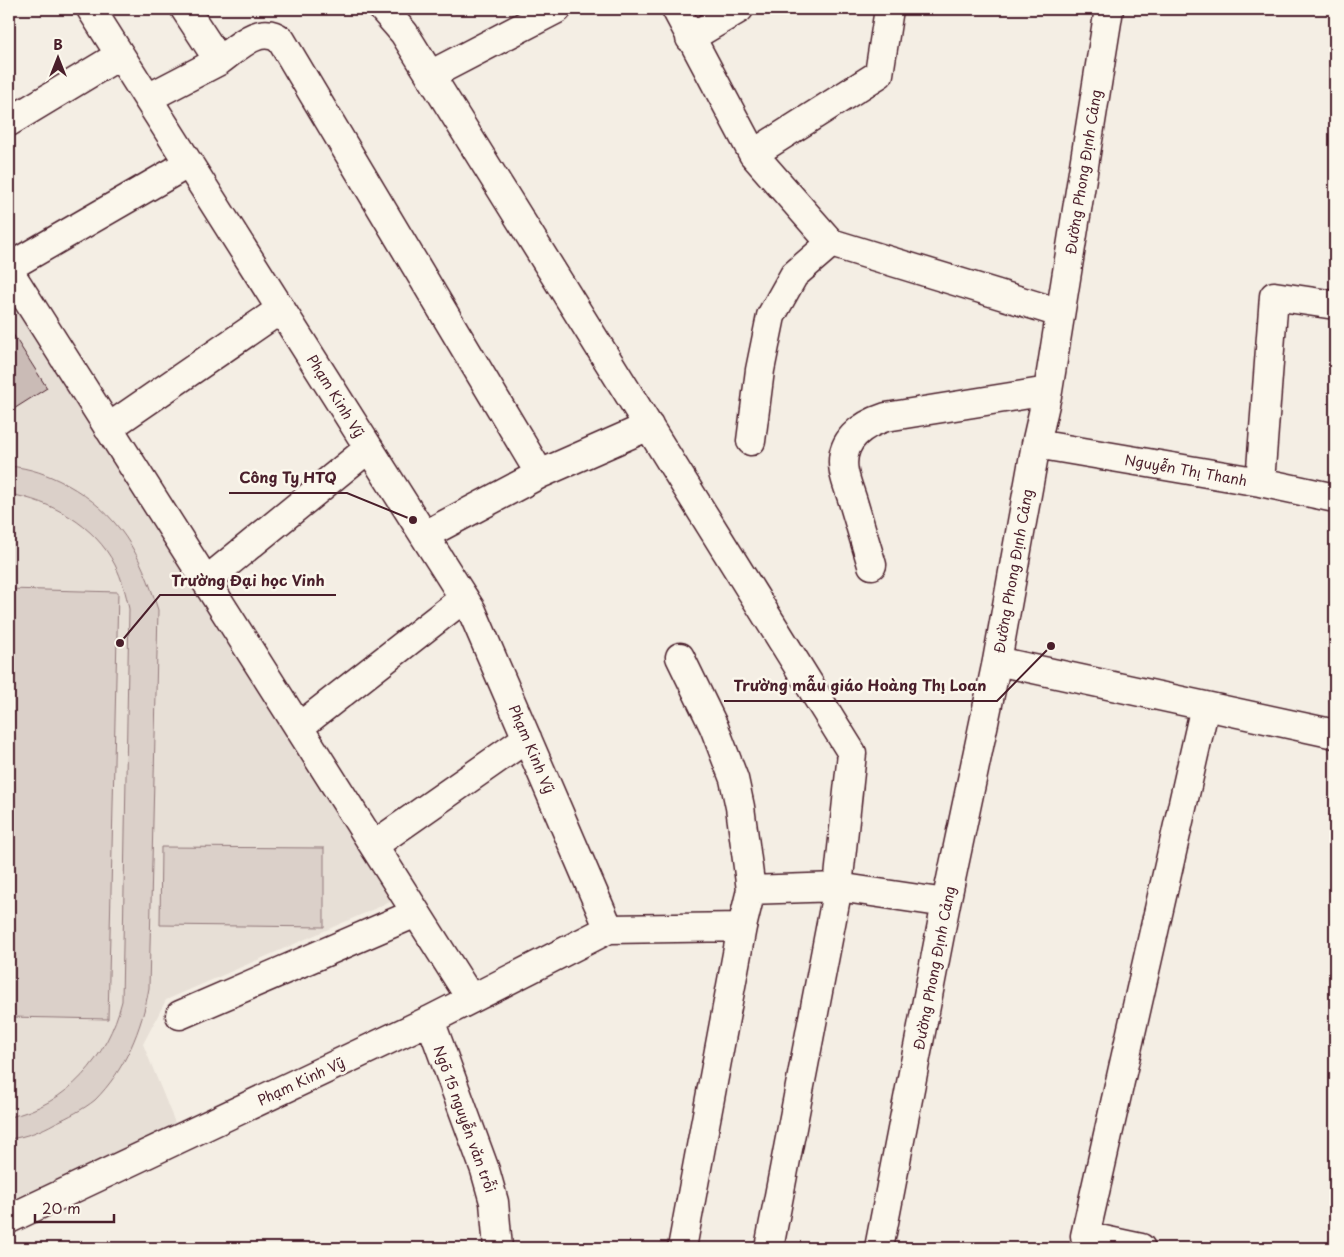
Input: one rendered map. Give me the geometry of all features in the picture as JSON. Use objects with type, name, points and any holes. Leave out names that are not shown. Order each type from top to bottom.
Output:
[{"type":"street","name":"Phạm Kinh Vỹ","points":[[9,1218],[430,1020],[609,929],[472,611],[91,9]]},
{"type":"street","points":[[185,9],[219,61]]},
{"type":"street","points":[[430,75],[557,9]]},
{"type":"street","points":[[676,9],[752,154],[831,242],[1060,313]]},
{"type":"street","points":[[690,38],[739,9]]},
{"type":"street","points":[[752,154],[879,74],[889,9]]},
{"type":"street","name":"Đường Phong Định Cảng","points":[[879,1248],[946,903],[996,661],[1036,444],[1048,391],[1109,9]]},
{"type":"street","points":[[383,10],[404,33],[852,753],[838,887],[769,1248]]},
{"type":"street","points":[[148,98],[219,61],[259,34],[270,34],[281,40],[540,474]]},
{"type":"street","points":[[9,122],[120,55]]},
{"type":"street","points":[[189,163],[9,269],[471,999]]},
{"type":"street","points":[[751,441],[760,370],[771,316],[794,275],[831,242]]},
{"type":"street","points":[[1260,482],[1274,296],[1335,305]]},
{"type":"street","points":[[108,428],[281,309]]},
{"type":"street","points":[[872,565],[844,471],[846,450],[858,431],[864,426],[886,417],[1048,391]]},
{"type":"street","points":[[425,535],[540,474],[649,426]]},
{"type":"street","name":"Nguyễn Thị Thanh","points":[[1036,444],[1260,482],[1335,498]]},
{"type":"street","points":[[206,581],[369,448]]},
{"type":"street","points":[[299,728],[464,598]]},
{"type":"street","points":[[680,657],[714,727],[734,779],[740,807],[751,890],[742,927],[682,1248]]},
{"type":"street","points":[[996,661],[1335,734]]},
{"type":"street","points":[[1142,1248],[1085,1236],[1205,706]]},
{"type":"street","points":[[374,845],[527,738]]},
{"type":"street","points":[[751,890],[838,887],[946,903]]},
{"type":"street","points":[[180,1016],[416,913]]},
{"type":"street","points":[[609,929],[742,927]]},
{"type":"street","name":"Ngõ 15 nguyễn văn trỗi","points":[[430,1020],[485,1170],[494,1202],[498,1248]]},
{"type":"shaded area","points":[[9,297],[397,899],[166,1000],[143,1044],[175,1123],[9,1206]]},
{"type":"shaded area","points":[[9,466],[31,470],[59,480],[84,495],[100,508],[114,522],[135,553],[144,571],[158,610],[149,988],[142,1019],[131,1048],[115,1076],[95,1100],[76,1113],[44,1129],[9,1139],[9,1117],[30,1111],[49,1102],[67,1090],[82,1076],[107,1041],[116,1022],[122,1001],[129,609],[115,565],[96,538],[84,527],[56,509],[25,497],[9,494]]},
{"type":"shaded area","points":[[9,589],[118,592],[108,1019],[9,1017]]},
{"type":"shaded area","points":[[161,847],[324,848],[324,927],[160,925]]},
{"type":"building","points":[[9,328],[47,388],[9,412]]},
{"type":"place","name":"Công Ty HTQ","points":[[413,520]]},
{"type":"place","name":"Trường Đại học Vinh","points":[[120,643]]},
{"type":"place","name":"Trường mẫu giáo Hoàng Thị Loan","points":[[1051,646]]}]
